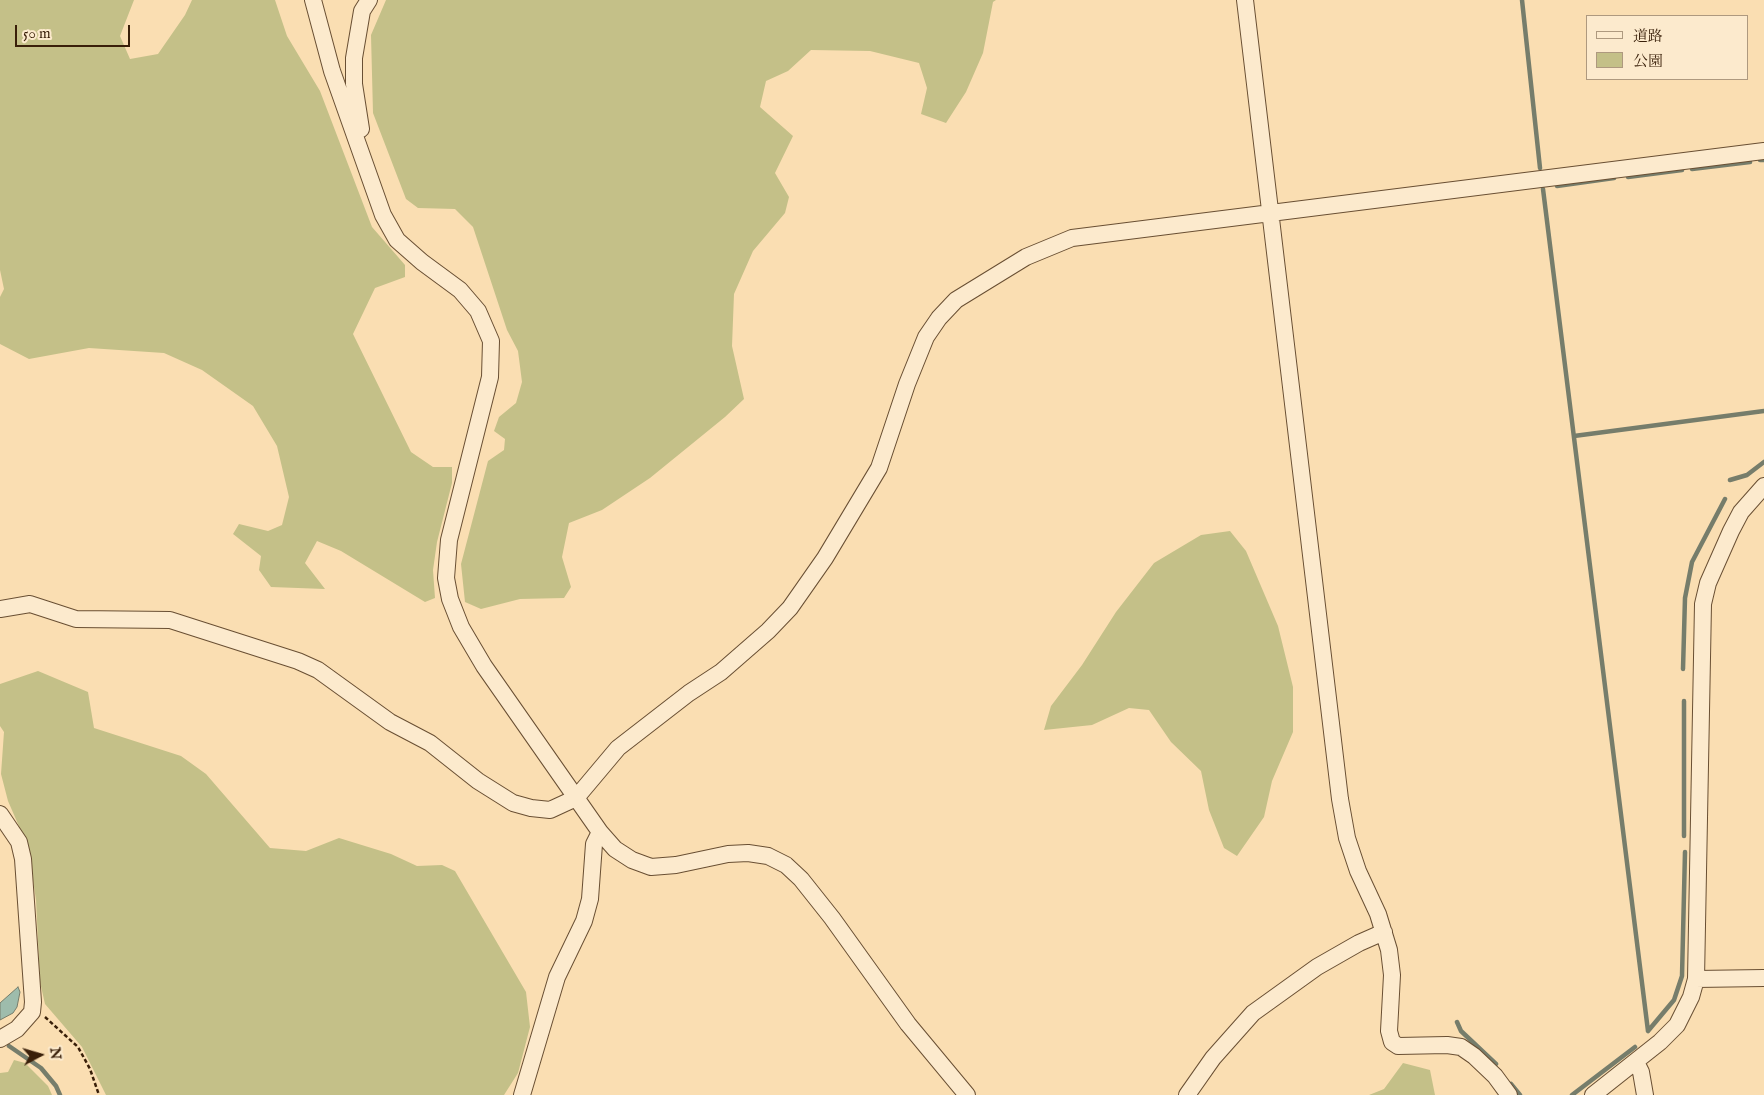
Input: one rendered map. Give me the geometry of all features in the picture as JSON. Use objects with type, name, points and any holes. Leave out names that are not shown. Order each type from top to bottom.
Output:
[{"type":"street","points":[[313,0],[332,71],[383,215],[397,240],[422,262],[460,290],[478,311],[491,341],[490,377],[449,540],[446,578],[450,599],[461,628],[484,666],[600,832],[615,849],[632,860],[651,867],[676,865],[728,854],[748,853],[768,856],[786,864],[801,879],[832,918],[908,1024],[967,1095]]},
{"type":"street","points":[[356,140],[362,129],[354,84],[354,58],[362,11],[369,0]]},
{"type":"street","points":[[1245,0],[1268,213],[1340,799],[1347,838],[1358,871],[1384,932],[1392,975],[1389,1031],[1392,1042],[1398,1046],[1447,1045],[1461,1047],[1474,1056],[1495,1076],[1510,1095]]},
{"type":"street","points":[[0,609],[30,604],[76,619],[170,620],[203,629],[318,670],[369,709],[430,743],[478,782],[513,803],[531,808],[550,810],[576,798],[618,748],[689,693],[721,672],[768,631],[790,608],[825,558],[879,468],[907,384],[926,337],[939,318],[956,300],[1026,257],[1072,238],[1764,151]]},
{"type":"street","points":[[1593,1095],[1636,1062],[1677,1025],[1691,997],[1696,979],[1703,604],[1708,583],[1731,531],[1742,512],[1764,486]]},
{"type":"street","points":[[0,814],[19,842],[23,859],[32,1006],[32,1012],[18,1029],[0,1039]]},
{"type":"street","points":[[522,1095],[557,977],[584,921],[590,899],[594,844],[600,832]]},
{"type":"street","points":[[1187,1095],[1213,1058],[1253,1013],[1317,968],[1359,943],[1384,932]]},
{"type":"street","points":[[1696,979],[1764,978]]},
{"type":"street","points":[[1636,1062],[1642,1072],[1645,1095]]},
{"type":"path","points":[[32,1006],[78,1047],[90,1069],[98,1095]]},
{"type":"green space","points":[[0,0],[134,0],[120,36],[130,59],[158,54],[185,15],[192,0],[275,0],[287,36],[320,91],[372,227],[405,265],[405,277],[375,288],[353,334],[411,452],[433,467],[452,467],[452,483],[437,542],[433,570],[435,598],[425,602],[341,551],[317,541],[305,563],[325,589],[271,587],[259,570],[261,556],[233,534],[239,524],[268,531],[282,525],[289,497],[277,446],[253,406],[202,370],[164,353],[89,348],[29,359],[0,344],[0,297],[4,289],[0,270]]},
{"type":"green space","points":[[386,0],[996,0],[993,2],[983,53],[966,92],[946,123],[921,114],[927,88],[919,63],[870,51],[811,50],[788,71],[766,81],[760,107],[793,136],[775,173],[789,197],[785,213],[753,251],[734,294],[732,346],[744,399],[725,417],[650,478],[602,510],[569,523],[562,557],[571,587],[564,598],[520,599],[481,609],[465,602],[461,564],[488,461],[504,450],[505,439],[494,431],[499,417],[516,403],[522,382],[518,351],[507,330],[473,227],[455,209],[418,208],[406,199],[373,113],[371,35]]},
{"type":"green space","points":[[1230,531],[1246,551],[1278,626],[1293,687],[1293,732],[1272,781],[1264,817],[1237,856],[1224,848],[1209,810],[1201,771],[1171,742],[1149,710],[1129,708],[1092,725],[1044,730],[1051,706],[1082,665],[1116,612],[1154,563],[1201,535]]},
{"type":"green space","points":[[38,671],[88,692],[94,728],[181,756],[206,774],[270,848],[306,851],[339,838],[391,854],[417,866],[442,865],[455,871],[526,992],[530,1027],[518,1073],[504,1095],[106,1095],[82,1047],[45,1004],[40,982],[36,900],[28,847],[8,801],[1,774],[4,732],[0,726],[0,684]]},
{"type":"green space","points":[[14,1060],[25,1063],[48,1086],[52,1095],[0,1095],[0,1073],[8,1072]]},
{"type":"green space","points":[[1403,1063],[1430,1070],[1435,1095],[1369,1095],[1384,1089]]},
{"type":"shaded area","points":[[18,987],[20,992],[17,1007],[13,1013],[0,1020],[0,1003]]},
{"type":"waterway","points":[[1522,0],[1540,168]]},
{"type":"waterway","points":[[1692,169],[1750,162]]},
{"type":"waterway","points":[[1628,177],[1682,170]]},
{"type":"waterway","points":[[1557,186],[1614,178]]},
{"type":"waterway","points":[[1543,189],[1648,1031]]},
{"type":"waterway","points":[[1574,436],[1764,411]]},
{"type":"waterway","points":[[1730,480],[1747,475],[1764,462]]},
{"type":"waterway","points":[[1683,669],[1685,598],[1692,562],[1725,499]]},
{"type":"waterway","points":[[1684,701],[1684,836]]},
{"type":"waterway","points":[[1648,1031],[1674,1000],[1682,976],[1685,852]]},
{"type":"waterway","points":[[1457,1022],[1461,1031],[1496,1064]]},
{"type":"waterway","points":[[9,1046],[41,1068],[56,1086],[60,1095]]},
{"type":"waterway","points":[[1572,1095],[1635,1047]]},
{"type":"waterway","points":[[1511,1084],[1520,1095]]}]
